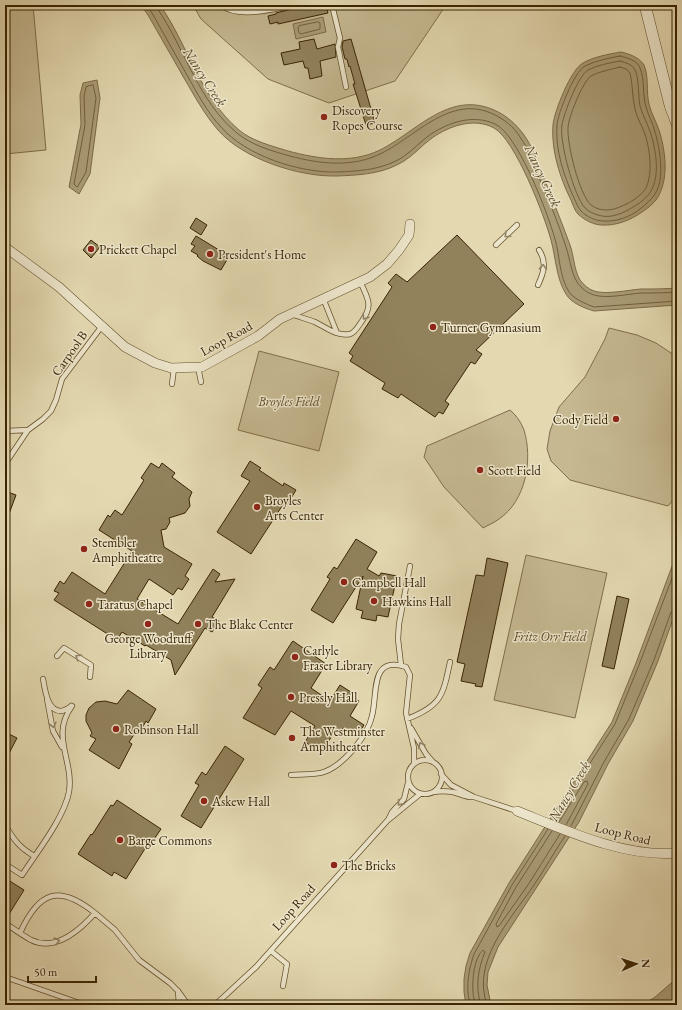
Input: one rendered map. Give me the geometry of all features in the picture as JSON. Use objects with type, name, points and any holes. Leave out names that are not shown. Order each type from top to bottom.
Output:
[{"type":"street","points":[[644,5],[670,105],[677,124]]},
{"type":"street","name":"Loop Road","points":[[5,247],[59,286],[125,347],[155,363],[174,368],[202,367],[258,336],[280,319],[370,277],[387,264],[399,250],[409,235],[410,224]]},
{"type":"street","name":"Loop Road","points":[[517,811],[587,838],[630,850],[652,854],[677,853]]},
{"type":"lane","points":[[221,5],[226,9],[242,13],[296,5]]},
{"type":"lane","points":[[332,5],[340,38],[338,47],[346,87]]},
{"type":"lane","points":[[496,245],[517,225]]},
{"type":"lane","points":[[538,285],[544,268],[543,256],[539,250]]},
{"type":"lane","points":[[290,314],[314,322],[337,333],[350,334],[354,332],[368,313],[370,303],[360,281]]},
{"type":"lane","points":[[323,298],[337,333]]},
{"type":"lane","name":"Carpool B","points":[[5,464],[28,430],[51,411],[62,379],[102,326]]},
{"type":"lane","points":[[198,367],[201,382]]},
{"type":"lane","points":[[172,384],[174,368]]},
{"type":"lane","points":[[5,431],[28,430]]},
{"type":"lane","points":[[401,665],[398,639],[399,624],[410,566]]},
{"type":"lane","points":[[57,656],[64,648],[91,665],[90,677]]},
{"type":"lane","points":[[408,719],[424,713],[435,705],[441,695],[446,681],[450,662]]},
{"type":"lane","points":[[291,775],[324,773],[342,762],[361,740],[372,717],[376,682],[379,672],[391,665],[401,665],[406,667],[410,675],[406,713],[414,748],[414,764]]},
{"type":"lane","points":[[5,864],[22,875],[62,813],[67,799],[69,780],[68,764],[63,749],[53,731],[43,679]]},
{"type":"lane","points":[[47,699],[52,706],[58,710],[63,711],[72,706],[66,714],[62,736],[63,749]]},
{"type":"lane","points":[[409,725],[426,754],[435,763],[438,766],[441,774],[440,785],[429,794],[420,794],[411,788],[408,783],[408,772],[414,764],[424,760],[435,763]]},
{"type":"lane","name":"Loop Road","points":[[441,774],[451,785],[474,797],[517,811]]},
{"type":"lane","name":"Loop Road","points":[[387,822],[392,812],[404,799],[408,783]]},
{"type":"lane","name":"Loop Road","points":[[433,792],[454,792],[468,797],[474,797]]},
{"type":"lane","name":"Loop Road","points":[[215,1005],[256,967],[387,822],[420,794]]},
{"type":"lane","points":[[5,825],[15,842],[25,851],[34,856]]},
{"type":"lane","points":[[20,933],[31,911],[44,899],[55,896],[65,896],[75,899],[115,930],[140,960],[170,983],[188,1005]]},
{"type":"lane","points":[[5,923],[31,940],[39,942],[59,940],[74,934],[83,927],[95,913]]},
{"type":"lane","points":[[271,951],[287,964],[283,986]]},
{"type":"lane","points":[[5,977],[85,1005]]},
{"type":"lane","points":[[178,991],[179,1005]]},
{"type":"green space","points":[[33,5],[46,150],[5,154],[5,7]]},
{"type":"green space","points":[[193,5],[446,5],[395,81],[329,103],[268,79],[201,19]]},
{"type":"green space","name":"Cody Field","points":[[609,328],[637,335],[656,343],[677,357],[677,492],[674,499],[668,506],[570,480],[551,461],[547,449],[550,431],[559,407],[585,377],[605,339]]},
{"type":"green space","name":"Broyles Field","points":[[259,351],[339,372],[319,451],[238,430]]},
{"type":"green space","name":"Scott Field","points":[[510,410],[521,424],[527,441],[528,454],[525,479],[516,502],[497,520],[483,528],[444,487],[424,457],[427,446]]},
{"type":"green space","name":"Fritz Orr Field","points":[[526,555],[607,573],[575,718],[494,700]]},
{"type":"water","name":"Nancy Creek","points":[[141,5],[160,5],[214,102],[239,130],[262,143],[288,151],[334,159],[358,157],[380,150],[434,116],[448,109],[462,105],[478,105],[494,110],[507,117],[527,139],[532,148],[570,245],[578,276],[583,284],[592,290],[605,293],[641,289],[677,288],[677,305],[594,311],[574,303],[566,294],[560,281],[548,229],[536,197],[520,162],[502,135],[494,128],[486,125],[478,123],[462,124],[446,130],[432,138],[408,159],[388,169],[363,174],[322,176],[289,170],[257,158],[242,150],[218,130],[208,118]]},
{"type":"water","points":[[323,17],[326,32],[296,39],[293,24]]},
{"type":"water","points":[[621,52],[637,58],[642,62],[646,69],[649,104],[659,130],[663,146],[665,162],[664,180],[658,198],[652,205],[633,218],[623,222],[613,225],[599,225],[583,218],[574,208],[563,183],[557,164],[553,144],[553,125],[556,111],[564,91],[573,73],[578,67],[591,59]]},
{"type":"water","points":[[97,80],[100,98],[90,174],[79,194],[69,187],[81,124],[80,95],[83,83]]},
{"type":"water","name":"Nancy Creek","points":[[677,553],[677,608],[658,661],[633,721],[608,764],[579,822],[498,947],[488,972],[487,985],[491,1005],[466,1005],[464,979],[470,953],[509,883],[612,722],[636,663]]},
{"type":"water","points":[[677,978],[677,1003],[674,1005],[641,1005],[654,998]]},
{"type":"building","points":[[308,5],[326,5],[328,13],[278,24],[278,22],[270,24],[268,16]]},
{"type":"building","points":[[314,39],[317,49],[335,44],[336,57],[320,61],[322,76],[310,79],[308,68],[305,68],[303,61],[284,65],[281,53],[300,49],[299,42]]},
{"type":"building","points":[[351,39],[375,123],[366,125],[353,84],[355,84],[350,66],[349,67],[347,59],[345,59],[342,47],[343,41]]},
{"type":"building","points":[[196,218],[207,225],[201,235],[190,228]]},
{"type":"building","name":"Turner Gymnasium","points":[[457,235],[524,304],[476,350],[482,354],[475,364],[471,362],[445,401],[449,404],[443,414],[439,412],[435,417],[401,394],[398,398],[382,389],[385,383],[350,361],[353,356],[349,353],[392,287],[388,283],[396,274],[407,282]]},
{"type":"building","name":"President's Home","points":[[196,236],[224,253],[223,255],[228,258],[221,270],[203,261],[197,256],[198,255],[191,251],[195,246],[191,244]]},
{"type":"building","name":"Prickett Chapel","points":[[91,240],[100,247],[91,258],[83,250]]},
{"type":"building","name":"Broyles Arts Center","points":[[250,461],[261,468],[259,470],[283,486],[284,483],[296,490],[287,505],[284,503],[251,554],[217,532],[250,481],[241,476]]},
{"type":"building","points":[[151,463],[159,468],[162,463],[175,473],[172,477],[192,492],[189,499],[190,506],[185,513],[169,518],[170,522],[166,529],[161,530],[164,547],[192,564],[185,576],[189,579],[182,590],[178,588],[173,595],[149,579],[137,599],[178,624],[213,569],[220,574],[215,582],[235,579],[212,617],[219,621],[212,632],[205,628],[175,675],[171,660],[122,632],[117,640],[54,600],[59,593],[54,591],[60,581],[64,584],[72,572],[105,594],[132,551],[99,530],[108,515],[110,517],[115,510],[122,515],[144,480],[141,478]]},
{"type":"building","points":[[5,491],[16,495],[6,522],[5,522]]},
{"type":"building","points":[[356,539],[377,552],[367,569],[379,576],[381,573],[397,576],[388,617],[377,615],[376,621],[361,618],[363,611],[356,609],[363,576],[333,623],[311,610],[330,579],[327,577],[334,567],[337,569]]},
{"type":"building","points":[[487,558],[508,563],[482,687],[475,686],[476,684],[461,681],[465,664],[457,662],[476,575],[484,576]]},
{"type":"building","points":[[617,596],[629,599],[614,669],[602,666]]},
{"type":"building","name":"Pressly Hall","points":[[293,641],[326,664],[311,688],[330,701],[340,685],[357,696],[355,698],[359,701],[350,716],[364,725],[357,737],[343,728],[339,734],[335,731],[321,753],[305,742],[315,726],[291,711],[275,735],[243,718],[262,688],[258,685],[270,667],[274,670]]},
{"type":"building","name":"Robinson Hall","points":[[128,690],[156,709],[148,723],[146,721],[140,732],[137,730],[129,742],[132,744],[119,769],[89,750],[96,739],[90,736],[92,733],[86,721],[86,715],[89,708],[96,702],[105,701],[117,704]]},
{"type":"building","points":[[5,732],[17,738],[5,761]]},
{"type":"building","name":"Askew Hall","points":[[225,746],[244,759],[201,828],[181,816],[199,785],[195,783],[202,772],[206,775]]},
{"type":"building","name":"Barge Commons","points":[[117,800],[161,829],[148,848],[146,847],[126,879],[114,872],[112,876],[78,854],[111,805],[113,806]]},
{"type":"building","points":[[5,878],[24,890],[6,919],[5,919]]},
{"type":"place","name":"Discovery Ropes Course","points":[[324,117]]},
{"type":"place","name":"Prickett Chapel","points":[[91,249]]},
{"type":"place","name":"President's Home","points":[[210,254]]},
{"type":"place","name":"Turner Gymnasium","points":[[433,327]]},
{"type":"place","name":"Cody Field","points":[[616,419]]},
{"type":"place","name":"Scott Field","points":[[480,470]]},
{"type":"place","name":"Broyles Arts Center","points":[[257,507]]},
{"type":"place","name":"Stembler Amphitheatre","points":[[84,549]]},
{"type":"place","name":"Campbell Hall","points":[[344,582]]},
{"type":"place","name":"Hawkins Hall","points":[[374,601]]},
{"type":"place","name":"Taratus Chapel","points":[[89,604]]},
{"type":"place","name":"George Woodruff Library","points":[[148,624]]},
{"type":"place","name":"The Blake Center","points":[[198,624]]},
{"type":"place","name":"Carlyle Fraser Library","points":[[295,657]]},
{"type":"place","name":"Pressly Hall","points":[[291,697]]},
{"type":"place","name":"Robinson Hall","points":[[116,729]]},
{"type":"place","name":"The Westminster Amphitheater","points":[[292,738]]},
{"type":"place","name":"Askew Hall","points":[[204,801]]},
{"type":"place","name":"Barge Commons","points":[[120,840]]},
{"type":"place","name":"The Bricks","points":[[334,865]]}]
